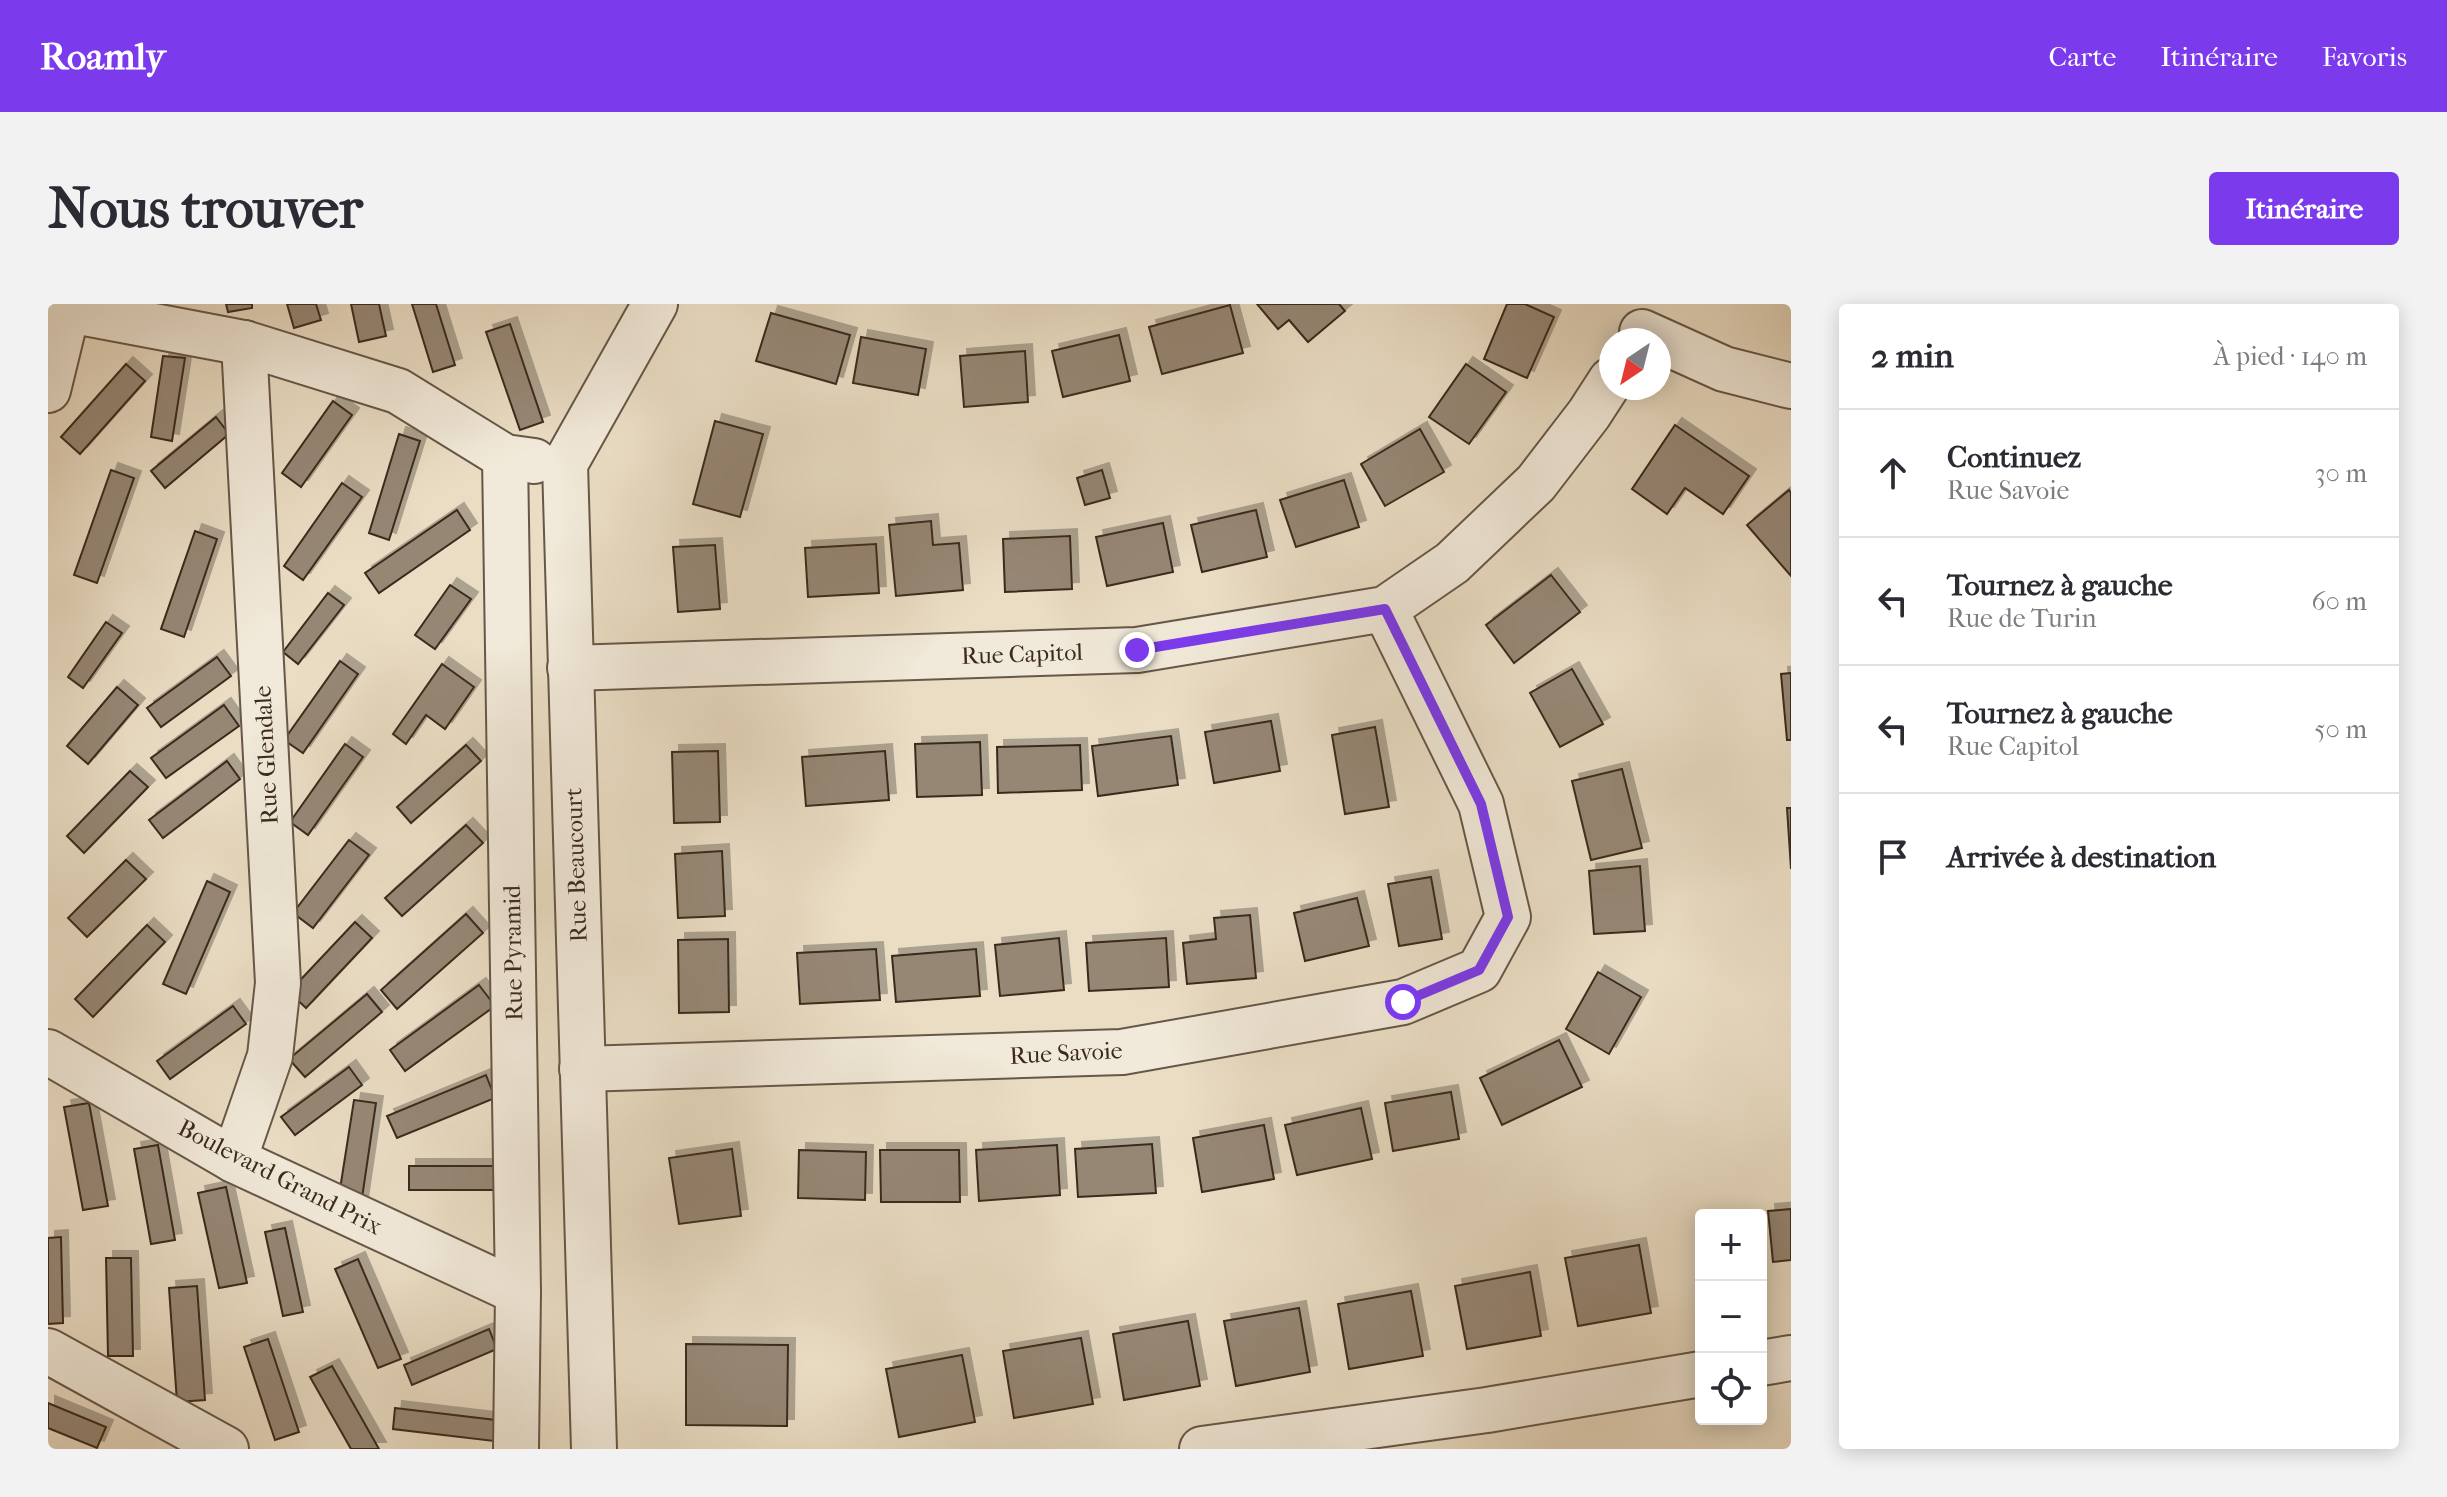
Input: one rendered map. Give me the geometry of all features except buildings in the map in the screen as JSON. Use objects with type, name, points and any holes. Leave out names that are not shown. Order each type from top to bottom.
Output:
[{"type":"street","points":[[48,390],[58,307],[244,343],[398,391],[505,457],[565,464],[655,304]]},
{"type":"street","points":[[1643,325],[1724,369],[1791,386]]},
{"type":"street","name":"Rue Glendale","points":[[234,1160],[270,1056],[278,983],[244,343]]},
{"type":"street","name":"Rue Capitol","points":[[570,668],[1137,650],[1385,609],[1452,563],[1536,483],[1599,399]]},
{"type":"street","name":"Rue Pyramid","points":[[505,457],[518,1292],[516,1449]]},
{"type":"street","name":"Rue Beaucourt","points":[[565,464],[594,1449]]},
{"type":"street","name":"Rue Savoie","points":[[582,1069],[1122,1052],[1403,1002],[1479,970],[1508,917],[1481,804],[1385,609]]},
{"type":"street","name":"Boulevard Grand Prix","points":[[49,1049],[234,1160],[518,1292]]},
{"type":"street","points":[[48,1351],[226,1449]]},
{"type":"street","points":[[1767,1362],[1791,1358]]},
{"type":"street","points":[[1202,1449],[1487,1410],[1695,1375]]},
{"type":"route","points":[[1137,650],[1385,609],[1481,804],[1508,917],[1479,970],[1403,1002]]}]
